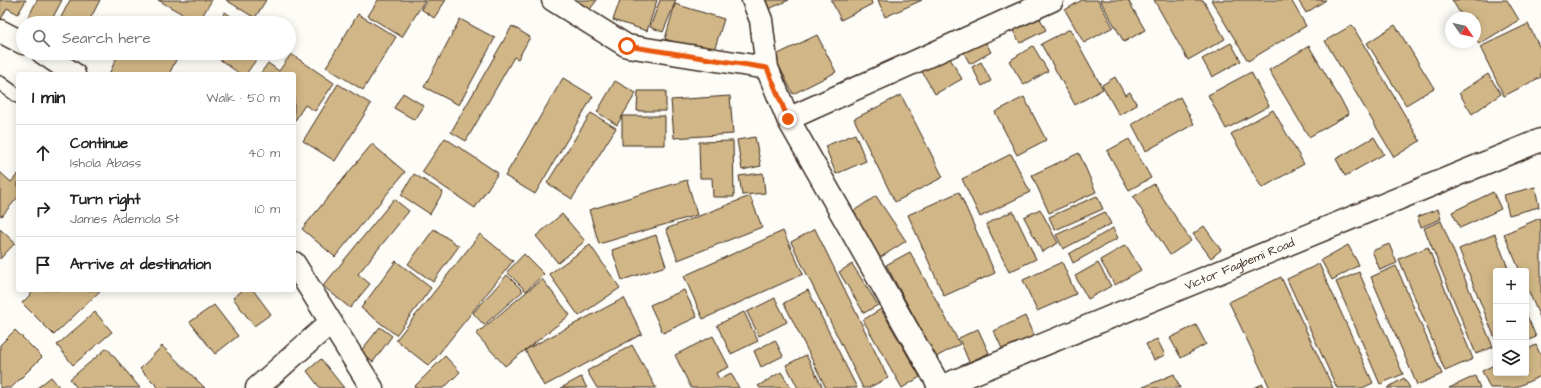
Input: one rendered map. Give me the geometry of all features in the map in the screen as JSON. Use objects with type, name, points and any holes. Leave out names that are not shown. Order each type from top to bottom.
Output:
[{"type":"street","points":[[553,0],[627,46],[767,68]]},
{"type":"street","points":[[753,0],[761,20],[767,68],[788,119],[939,388]]},
{"type":"street","points":[[788,119],[1052,0]]},
{"type":"street","points":[[0,31],[16,39]]},
{"type":"street","points":[[53,60],[71,72]]},
{"type":"street","name":"Victor Fagbemi Road","points":[[939,388],[1541,140]]},
{"type":"street","points":[[296,266],[372,388]]},
{"type":"street","points":[[257,388],[331,322]]},
{"type":"lane","points":[[0,84],[16,95]]},
{"type":"building","points":[[0,0],[26,0],[18,14],[7,8],[0,21]]},
{"type":"building","points":[[37,0],[62,0],[54,16],[29,16]]},
{"type":"building","points":[[70,0],[100,0],[92,16],[62,16]]},
{"type":"building","points":[[158,0],[212,0],[202,16],[186,16]]},
{"type":"building","points":[[226,0],[266,0],[256,16],[252,16]]},
{"type":"building","points":[[378,0],[425,0],[402,37],[368,16]]},
{"type":"building","points":[[427,0],[446,0],[434,18],[421,9]]},
{"type":"building","points":[[571,0],[597,0],[587,13]]},
{"type":"building","points":[[620,0],[657,0],[647,31],[613,20]]},
{"type":"building","points":[[660,0],[676,0],[663,32],[650,27]]},
{"type":"building","points":[[759,0],[789,0],[764,11]]},
{"type":"building","points":[[831,0],[871,0],[872,4],[841,20]]},
{"type":"building","points":[[878,0],[922,0],[885,17]]},
{"type":"building","points":[[1082,0],[1098,0],[1113,27],[1084,43],[1065,10]]},
{"type":"building","points":[[1100,0],[1128,0],[1145,30],[1124,42]]},
{"type":"building","points":[[1154,0],[1203,0],[1225,39],[1188,60]]},
{"type":"building","points":[[1211,0],[1291,0],[1306,26],[1248,61]]},
{"type":"building","points":[[1298,0],[1326,0],[1306,13]]},
{"type":"building","points":[[1452,0],[1507,0],[1519,20],[1481,43],[1481,12],[1459,12]]},
{"type":"building","points":[[675,4],[724,19],[713,54],[665,39]]},
{"type":"building","points":[[225,12],[230,16],[222,16]]},
{"type":"building","points":[[358,14],[396,37],[363,90],[326,67]]},
{"type":"building","points":[[1038,15],[1046,30],[1020,43],[1012,29]]},
{"type":"building","points":[[460,19],[495,38],[459,105],[424,87]]},
{"type":"building","points":[[1528,24],[1541,50],[1541,77],[1504,96],[1481,47]]},
{"type":"building","points":[[1352,25],[1420,141],[1394,157],[1325,41]]},
{"type":"building","points":[[1395,25],[1434,88],[1406,105],[1367,43]]},
{"type":"building","points":[[512,26],[530,37],[518,59],[514,57],[466,141],[451,132]]},
{"type":"building","points":[[1070,29],[1103,89],[1075,105],[1041,44]]},
{"type":"building","points":[[817,35],[836,72],[793,94],[774,56]]},
{"type":"building","points":[[982,36],[991,52],[970,64],[961,48]]},
{"type":"building","points":[[1231,43],[1241,61],[1212,77],[1202,59]]},
{"type":"building","points":[[1033,46],[1048,71],[1024,85],[1009,61]]},
{"type":"building","points":[[1309,46],[1349,114],[1309,137],[1269,70]]},
{"type":"building","points":[[948,55],[962,79],[935,94],[921,70]]},
{"type":"building","points":[[296,57],[334,83],[315,111],[305,105],[296,119],[296,72],[261,72],[268,63],[279,71],[287,60],[296,60]]},
{"type":"building","points":[[116,60],[176,60],[170,72],[110,72]]},
{"type":"building","points":[[221,60],[256,60],[247,72],[237,72]]},
{"type":"building","points":[[981,62],[991,81],[982,86],[972,67]]},
{"type":"building","points":[[1251,72],[1269,106],[1226,129],[1208,95]]},
{"type":"building","points":[[1488,74],[1501,94],[1472,114],[1459,93]]},
{"type":"building","points":[[1115,77],[1125,95],[1130,92],[1137,105],[1119,115],[1102,85]]},
{"type":"building","points":[[563,78],[593,96],[535,194],[505,176]]},
{"type":"building","points":[[615,81],[636,93],[617,125],[597,112]]},
{"type":"building","points":[[338,84],[371,104],[335,161],[303,141]]},
{"type":"building","points":[[638,91],[666,91],[666,111],[637,111]]},
{"type":"building","points":[[403,93],[424,106],[415,120],[394,108]]},
{"type":"building","points":[[901,95],[943,177],[895,202],[854,119]]},
{"type":"building","points":[[730,96],[733,134],[674,138],[671,100]]},
{"type":"building","points":[[1024,97],[1046,140],[1017,155],[995,112]]},
{"type":"building","points":[[1180,97],[1194,124],[1146,151],[1132,124]]},
{"type":"building","points":[[1273,110],[1304,164],[1262,188],[1231,134]]},
{"type":"building","points":[[591,113],[616,128],[572,199],[547,183]]},
{"type":"building","points":[[622,116],[665,116],[665,145],[622,145]]},
{"type":"building","points":[[855,134],[866,161],[836,174],[825,146]]},
{"type":"building","points":[[755,137],[761,166],[742,170],[737,140]]},
{"type":"building","points":[[1374,137],[1384,154],[1345,176],[1336,159]]},
{"type":"building","points":[[445,138],[498,173],[475,208],[422,172]]},
{"type":"building","points":[[1129,139],[1151,178],[1129,190],[1107,151]]},
{"type":"building","points":[[733,141],[734,197],[713,197],[712,178],[700,178],[699,142]]},
{"type":"building","points":[[372,144],[405,172],[335,257],[302,229]]},
{"type":"building","points":[[1079,153],[1096,192],[1049,213],[1032,175]]},
{"type":"building","points":[[1011,154],[1030,192],[980,217],[962,179]]},
{"type":"building","points":[[0,172],[11,182],[16,176],[16,199],[2,216],[0,215]]},
{"type":"building","points":[[763,173],[765,193],[742,195],[739,176]]},
{"type":"building","points":[[414,174],[443,192],[430,214],[401,195]]},
{"type":"building","points":[[687,180],[697,215],[599,244],[589,210]]},
{"type":"building","points":[[1154,184],[1191,241],[1170,255],[1133,197]]},
{"type":"building","points":[[1535,187],[1539,207],[1509,215],[1504,195]]},
{"type":"building","points":[[959,192],[995,273],[944,296],[908,215]]},
{"type":"building","points":[[1493,192],[1501,209],[1460,228],[1452,212]]},
{"type":"building","points":[[750,196],[762,227],[678,260],[666,229]]},
{"type":"building","points":[[876,196],[906,241],[878,259],[849,214]]},
{"type":"building","points":[[1097,196],[1103,209],[1055,230],[1049,217]]},
{"type":"building","points":[[394,199],[409,211],[358,274],[370,284],[350,308],[323,286]]},
{"type":"building","points":[[1040,209],[1058,243],[1042,252],[1024,217]]},
{"type":"building","points":[[1438,209],[1441,219],[1421,227],[1417,217]]},
{"type":"building","points":[[1013,211],[1036,259],[1009,272],[986,224]]},
{"type":"building","points":[[1105,212],[1111,224],[1063,249],[1056,235]]},
{"type":"building","points":[[562,214],[585,241],[558,263],[536,236]]},
{"type":"building","points":[[1540,218],[1541,220],[1541,320],[1529,292],[1529,268],[1519,268],[1504,234]]},
{"type":"building","points":[[1441,221],[1493,347],[1476,354],[1424,228]]},
{"type":"building","points":[[1204,226],[1221,250],[1211,258],[1193,234]]},
{"type":"building","points":[[1113,228],[1118,238],[1073,263],[1069,254]]},
{"type":"building","points":[[0,229],[15,243],[0,259]]},
{"type":"building","points":[[434,229],[459,246],[433,282],[408,264]]},
{"type":"building","points":[[815,229],[888,378],[868,388],[863,388],[791,242]]},
{"type":"building","points":[[783,231],[803,274],[703,319],[684,276]]},
{"type":"building","points":[[480,234],[513,261],[429,366],[396,340]]},
{"type":"building","points":[[1495,234],[1508,268],[1493,268],[1493,334],[1459,249]]},
{"type":"building","points":[[656,235],[666,266],[622,280],[612,250]]},
{"type":"building","points":[[1389,244],[1397,263],[1380,270],[1372,251]]},
{"type":"building","points":[[590,245],[620,288],[579,316],[549,274]]},
{"type":"building","points":[[1126,245],[1141,270],[1115,285],[1100,260]]},
{"type":"building","points":[[1348,245],[1359,265],[1332,280],[1321,260]]},
{"type":"building","points":[[1428,247],[1473,359],[1445,371],[1399,259]]},
{"type":"building","points":[[910,252],[960,344],[936,357],[886,265]]},
{"type":"building","points":[[524,254],[544,274],[526,291],[507,272]]},
{"type":"building","points":[[396,261],[431,288],[396,335],[361,308]]},
{"type":"building","points":[[1062,262],[1076,294],[1037,311],[1023,280]]},
{"type":"building","points":[[1098,263],[1111,286],[1088,299],[1075,276]]},
{"type":"building","points":[[852,264],[878,305],[864,313],[839,272]]},
{"type":"building","points":[[1319,264],[1373,383],[1362,388],[1337,388],[1287,279]]},
{"type":"building","points":[[1396,266],[1442,374],[1417,385],[1371,277]]},
{"type":"building","points":[[1359,272],[1403,374],[1380,384],[1336,282]]},
{"type":"building","points":[[507,275],[523,291],[484,325],[473,313]]},
{"type":"building","points":[[1281,277],[1333,388],[1270,388],[1229,302]]},
{"type":"building","points":[[542,279],[570,315],[505,366],[476,334]]},
{"type":"building","points":[[684,290],[697,317],[663,333],[650,305]]},
{"type":"building","points":[[808,290],[857,388],[826,388],[784,303]]},
{"type":"building","points":[[33,292],[99,292],[54,335],[22,303]]},
{"type":"building","points":[[240,292],[254,292],[271,314],[254,326],[233,298]]},
{"type":"building","points":[[624,298],[642,334],[544,386],[525,350]]},
{"type":"building","points":[[775,298],[787,322],[759,336],[747,312]]},
{"type":"building","points":[[214,305],[238,336],[215,354],[190,322]]},
{"type":"building","points":[[881,309],[920,377],[902,388],[863,320]]},
{"type":"building","points":[[95,312],[112,332],[73,365],[57,345]]},
{"type":"building","points":[[744,312],[758,341],[731,354],[717,325]]},
{"type":"building","points":[[1025,316],[1035,339],[1004,353],[994,331]]},
{"type":"building","points":[[1529,320],[1536,337],[1529,340]]},
{"type":"building","points":[[1196,325],[1206,344],[1181,358],[1170,338]]},
{"type":"building","points":[[380,327],[392,336],[373,362],[360,352]]},
{"type":"building","points":[[978,329],[989,353],[969,362],[959,338]]},
{"type":"building","points":[[15,330],[42,357],[11,388],[0,388],[0,345]]},
{"type":"building","points":[[713,336],[729,367],[716,373],[719,379],[731,373],[739,388],[691,388],[675,355]]},
{"type":"building","points":[[1157,339],[1165,355],[1154,360],[1146,344]]},
{"type":"building","points":[[775,340],[783,356],[761,367],[754,351]]},
{"type":"building","points":[[632,345],[656,388],[597,388],[587,371]]},
{"type":"building","points":[[1536,345],[1541,356],[1541,376],[1514,388],[1490,388],[1482,371],[1493,366],[1493,376],[1529,376],[1529,348]]},
{"type":"building","points":[[162,346],[205,388],[159,388],[140,369]]},
{"type":"building","points":[[107,348],[140,388],[77,388],[70,379]]},
{"type":"building","points":[[806,355],[823,388],[798,388],[786,365]]},
{"type":"building","points":[[445,356],[460,372],[444,388],[413,388]]},
{"type":"building","points":[[321,359],[344,388],[320,388],[307,371]]},
{"type":"building","points":[[781,372],[791,388],[760,388],[758,386]]},
{"type":"building","points":[[1174,374],[1180,388],[1141,388]]},
{"type":"building","points":[[1475,376],[1480,388],[1449,388]]},
{"type":"building","points":[[51,377],[60,388],[37,388]]},
{"type":"building","points":[[581,377],[587,388],[561,388]]},
{"type":"building","points":[[1404,378],[1410,388],[1387,388]]},
{"type":"building","points":[[1263,384],[1264,388],[1253,388]]},
{"type":"route","points":[[627,46],[767,68],[788,119]]}]
